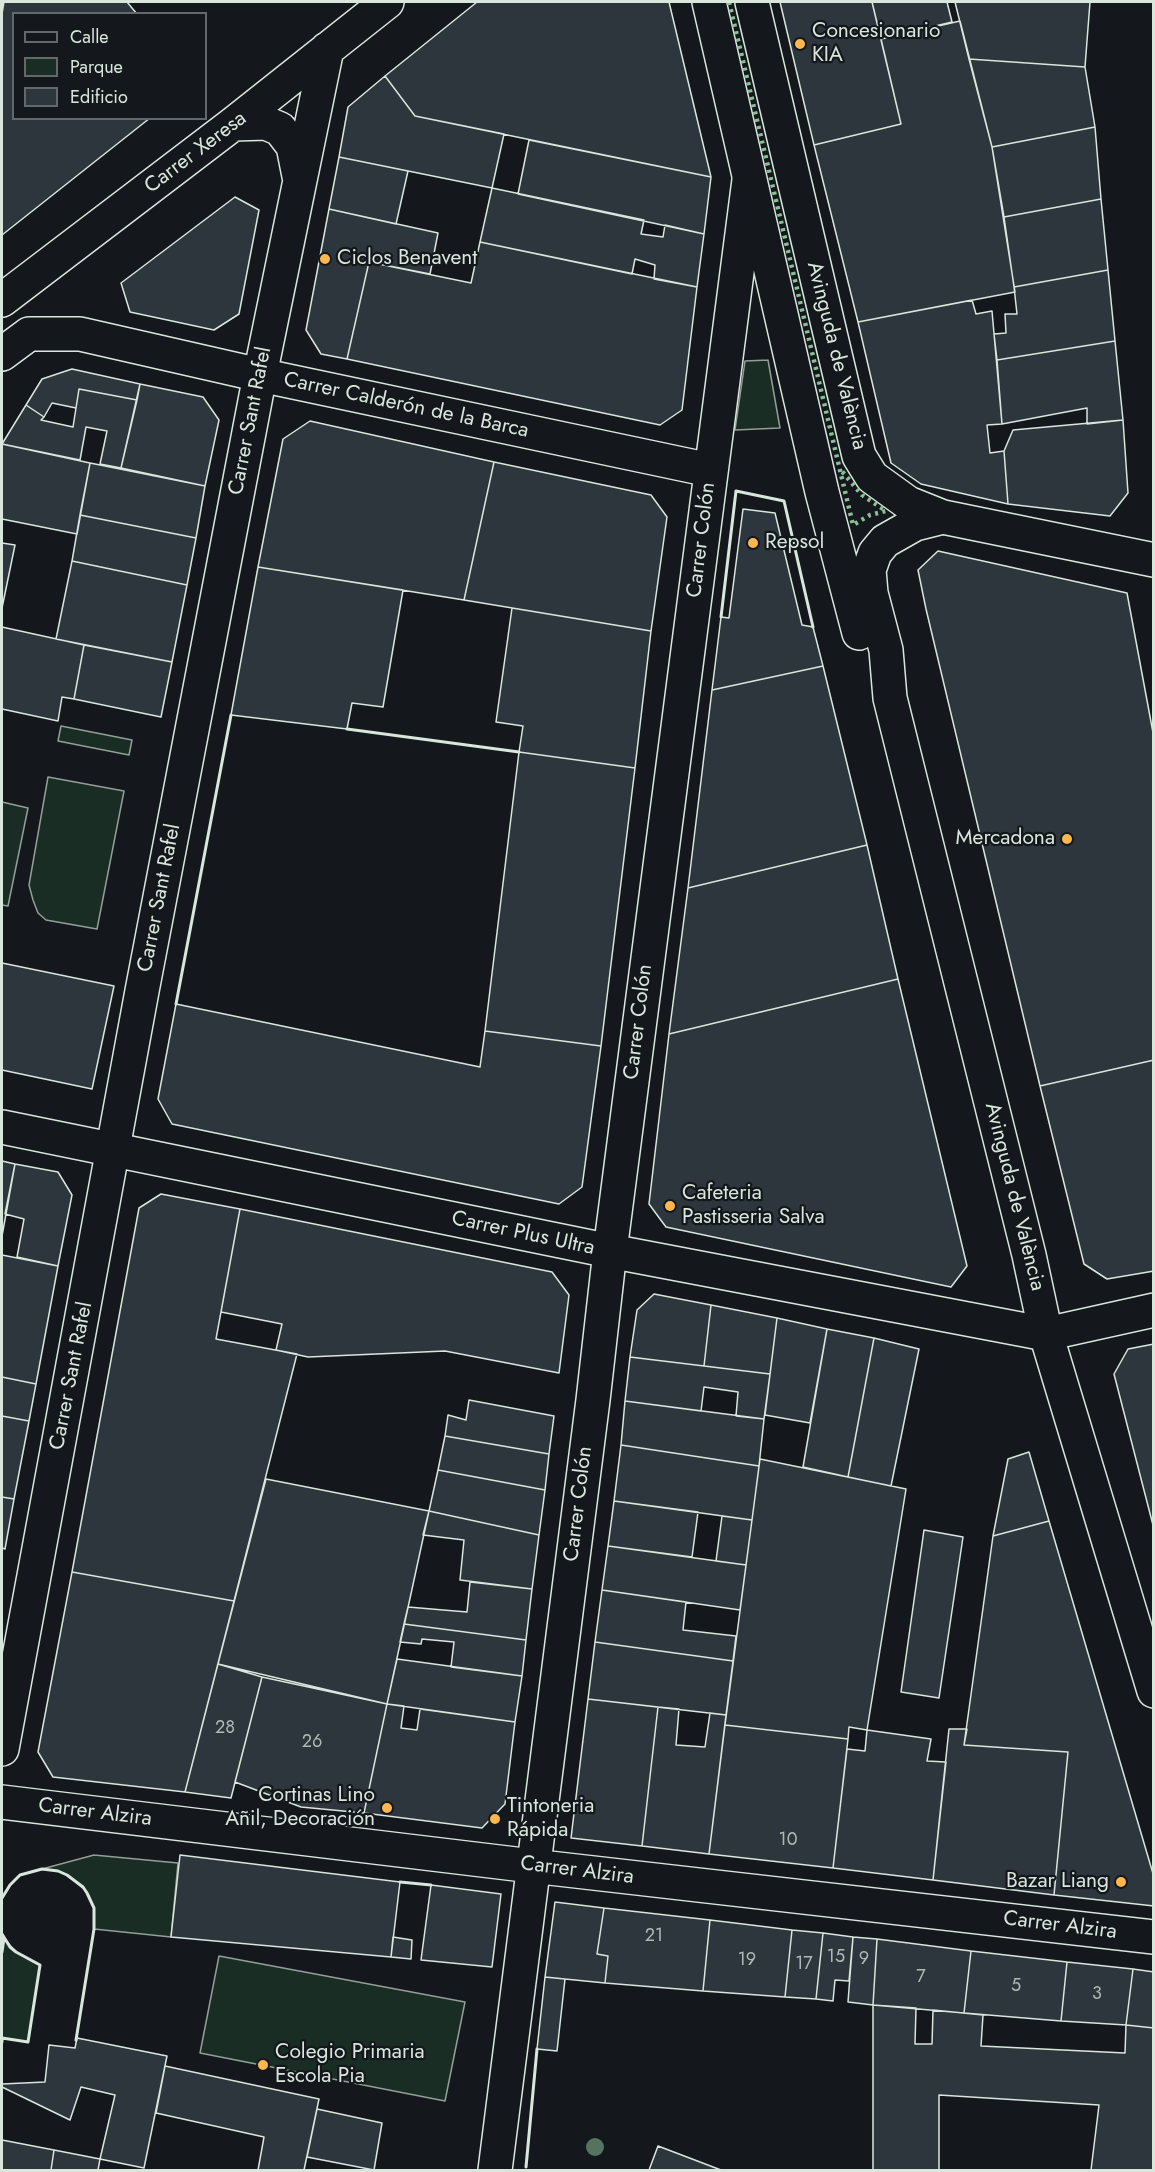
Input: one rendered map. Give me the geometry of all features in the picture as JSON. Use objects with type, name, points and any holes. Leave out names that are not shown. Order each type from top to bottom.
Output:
[{"type":"street","name":"Carrer Xeresa","points":[[2,300],[233,124],[387,2]]},
{"type":"street","name":"Avinguda de València","points":[[709,2],[822,492],[860,635],[890,698]]},
{"type":"street","name":"Avinguda de València","points":[[752,2],[859,456],[872,477],[888,489],[909,504],[943,517]]},
{"type":"street","name":"Carrer Sant Rafel","points":[[2,1749],[260,375],[299,176],[327,49]]},
{"type":"street","points":[[233,124],[266,123],[280,129],[292,146],[299,176]]},
{"type":"street","name":"Carrer Colón","points":[[495,2170],[610,1251],[749,178]]},
{"type":"street","name":"Carrer Calderón de la Barca","points":[[2,354],[29,334],[80,334],[260,375],[711,470]]},
{"type":"street","name":"Avinguda de València","points":[[943,517],[915,524],[885,541],[875,553],[869,570],[871,593],[886,650],[890,698],[1029,1255],[1046,1334],[1154,1691]]},
{"type":"street","points":[[943,517],[1154,560]]},
{"type":"street","name":"Carrer Plus Ultra","points":[[2,1127],[610,1251],[1046,1334]]},
{"type":"street","points":[[1046,1334],[1154,1310]]},
{"type":"street","name":"Carrer Alzira","points":[[2,1802],[532,1866],[1154,1937]]},
{"type":"green space","points":[[768,360],[780,428],[735,430],[745,361]]},
{"type":"green space","points":[[61,726],[132,740],[129,755],[58,741]]},
{"type":"green space","points":[[48,777],[124,791],[97,929],[46,920],[38,913],[33,900],[29,885]]},
{"type":"green space","points":[[2,802],[28,808],[8,906],[2,905]]},
{"type":"green space","points":[[94,1855],[178,1863],[171,1937],[94,1929],[94,1908],[85,1890],[67,1875],[42,1869]]},
{"type":"green space","points":[[4,1938],[16,1952],[40,1965],[28,2042],[2,2038]]},
{"type":"green space","points":[[219,1956],[465,2002],[445,2101],[200,2053]]},
{"type":"building","points":[[4,2],[127,2],[135,12],[12,12],[12,120],[147,120],[2,235],[2,14]]},
{"type":"building","points":[[477,2],[669,2],[711,177],[415,116],[385,76]]},
{"type":"building","points":[[780,2],[872,2],[901,124],[814,145]]},
{"type":"building","points":[[872,2],[947,2],[952,22],[881,39]]},
{"type":"building","points":[[955,2],[1090,2],[1085,67],[969,59]]},
{"type":"building","points":[[960,21],[992,147],[1015,292],[858,322],[814,145],[901,124],[881,39]]},
{"type":"building","points":[[969,59],[1085,67],[1095,127],[992,147]]},
{"type":"building","points":[[385,76],[415,116],[504,134],[492,188],[339,157],[348,107]]},
{"type":"building","points":[[1095,127],[1101,199],[1004,217],[992,147]]},
{"type":"building","points":[[529,140],[711,177],[704,234],[518,194]]},
{"type":"building","points":[[339,157],[408,171],[396,224],[329,209]]},
{"type":"building","points":[[492,188],[644,220],[641,234],[663,237],[665,225],[704,234],[697,287],[654,279],[655,265],[635,259],[632,274],[480,242]]},
{"type":"building","points":[[235,197],[259,210],[239,314],[214,330],[130,312],[121,283]]},
{"type":"building","points":[[1101,199],[1108,270],[1014,287],[1004,217]]},
{"type":"building","points":[[329,209],[438,233],[430,274],[369,262],[347,359],[321,354],[306,330]]},
{"type":"building","points":[[480,242],[697,287],[682,410],[660,425],[347,359],[369,262],[471,283]]},
{"type":"building","points":[[1108,270],[1115,341],[997,360],[994,334],[1006,333],[1005,314],[1017,314],[1014,287]]},
{"type":"building","points":[[972,300],[976,314],[992,311],[1002,424],[987,425],[990,453],[1004,451],[1008,504],[921,484],[891,463],[858,322]]},
{"type":"building","points":[[1115,341],[1123,420],[1087,424],[1087,408],[1002,424],[997,360]]},
{"type":"building","points":[[72,369],[140,384],[137,400],[79,389],[76,408],[52,403],[44,417],[26,405],[42,379]]},
{"type":"building","points":[[140,384],[203,397],[219,420],[205,486],[121,468]]},
{"type":"building","points":[[79,389],[137,400],[121,468],[100,464],[107,431],[86,427],[80,460],[2,444],[26,405],[44,417],[41,420],[73,427]]},
{"type":"building","points":[[1123,420],[1128,493],[1110,516],[1008,504],[1004,451],[1013,430]]},
{"type":"building","points":[[310,421],[494,462],[464,600],[258,567],[283,439]]},
{"type":"building","points":[[2,444],[90,463],[77,534],[2,519]]},
{"type":"building","points":[[494,462],[651,495],[667,517],[651,631],[464,600]]},
{"type":"building","points":[[90,463],[205,486],[196,538],[80,515]]},
{"type":"building","points":[[743,509],[775,513],[802,625],[813,627],[823,666],[712,690],[721,617],[729,618]]},
{"type":"building","points":[[80,515],[196,538],[187,585],[72,561]]},
{"type":"building","points":[[2,543],[15,545],[2,608]]},
{"type":"building","name":"Mercadona","points":[[938,551],[1127,593],[1154,738],[1154,1060],[1040,1086],[918,570]]},
{"type":"building","points":[[72,561],[187,585],[172,662],[56,639]]},
{"type":"building","points":[[258,567],[403,590],[383,707],[352,703],[347,729],[231,715]]},
{"type":"building","points":[[512,608],[651,631],[635,768],[519,752],[523,726],[496,722]]},
{"type":"building","points":[[2,627],[84,645],[74,699],[62,697],[58,721],[2,709]]},
{"type":"building","points":[[84,645],[172,662],[161,717],[74,699]]},
{"type":"building","points":[[823,666],[867,845],[688,888],[712,690]]},
{"type":"building","points":[[519,752],[635,768],[601,1046],[485,1031]]},
{"type":"building","points":[[867,845],[898,979],[669,1034],[688,888]]},
{"type":"building","points":[[2,963],[114,986],[92,1089],[2,1070]]},
{"type":"building","points":[[898,979],[967,1266],[951,1287],[666,1227],[649,1204],[669,1034]]},
{"type":"building","points":[[176,1004],[480,1067],[485,1031],[601,1046],[582,1187],[559,1204],[172,1124],[158,1099]]},
{"type":"building","points":[[1154,1060],[1154,1271],[1107,1279],[1084,1264],[1040,1086]]},
{"type":"building","points":[[2,1161],[15,1164],[2,1236]]},
{"type":"building","points":[[15,1164],[58,1172],[72,1195],[58,1266],[17,1257],[24,1219],[5,1214]]},
{"type":"building","points":[[161,1194],[240,1209],[216,1339],[297,1354],[234,1601],[72,1572],[139,1208]]},
{"type":"building","points":[[240,1209],[552,1272],[569,1295],[559,1373],[445,1351],[308,1357],[276,1350],[282,1324],[221,1312]]},
{"type":"building","points":[[2,1255],[58,1266],[36,1384],[2,1377]]},
{"type":"building","points":[[654,1294],[711,1305],[704,1366],[630,1357],[637,1310]]},
{"type":"building","points":[[711,1305],[777,1318],[770,1374],[704,1366]]},
{"type":"building","points":[[777,1318],[827,1329],[810,1423],[765,1415]]},
{"type":"building","points":[[827,1329],[874,1338],[848,1477],[803,1467]]},
{"type":"building","points":[[874,1338],[919,1349],[891,1486],[848,1477]]},
{"type":"building","points":[[1154,1344],[1154,1529],[1114,1374],[1128,1349]]},
{"type":"building","points":[[630,1357],[770,1374],[764,1419],[736,1416],[738,1392],[704,1387],[701,1411],[625,1401]]},
{"type":"building","points":[[2,1377],[36,1384],[29,1421],[2,1416]]},
{"type":"building","points":[[469,1400],[554,1416],[549,1454],[445,1436],[448,1415],[466,1420]]},
{"type":"building","points":[[625,1401],[764,1419],[759,1466],[621,1445]]},
{"type":"building","points":[[2,1416],[29,1421],[14,1499],[2,1497]]},
{"type":"building","points":[[445,1436],[549,1454],[545,1490],[438,1470]]},
{"type":"building","points":[[621,1445],[759,1466],[752,1520],[614,1501]]},
{"type":"building","points":[[1029,1452],[1049,1521],[993,1536],[1008,1459]]},
{"type":"building","points":[[760,1459],[906,1489],[867,1730],[849,1727],[848,1739],[725,1725]]},
{"type":"building","points":[[438,1470],[545,1490],[539,1535],[429,1511]]},
{"type":"building","points":[[266,1479],[429,1511],[387,1704],[218,1664]]},
{"type":"building","points":[[2,1497],[14,1499],[5,1549],[2,1548]]},
{"type":"building","points":[[614,1501],[698,1512],[692,1557],[608,1546]]},
{"type":"building","points":[[429,1511],[539,1535],[532,1589],[460,1580],[464,1540],[423,1535]]},
{"type":"building","points":[[722,1516],[752,1520],[746,1565],[716,1561]]},
{"type":"building","points":[[1049,1521],[1154,1877],[1154,1906],[1054,1895],[1068,1752],[964,1745],[993,1536]]},
{"type":"building","points":[[924,1530],[963,1537],[939,1698],[901,1692]]},
{"type":"building","points":[[608,1546],[746,1565],[740,1610],[602,1590]]},
{"type":"building","points":[[72,1572],[234,1601],[185,1792],[53,1777],[38,1752]]},
{"type":"building","points":[[470,1582],[532,1589],[526,1640],[404,1624],[408,1607],[467,1612]]},
{"type":"building","points":[[602,1590],[686,1602],[683,1630],[736,1636],[733,1661],[595,1642]]},
{"type":"building","points":[[404,1624],[526,1640],[522,1676],[451,1667],[454,1642],[422,1639],[421,1644],[400,1642]]},
{"type":"building","points":[[595,1642],[733,1661],[726,1715],[588,1699]]},
{"type":"building","points":[[397,1659],[522,1676],[515,1722],[387,1704]]},
{"type":"building","points":[[218,1664],[262,1677],[231,1798],[185,1792]]},
{"type":"building","points":[[262,1677],[387,1704],[364,1813],[301,1807],[235,1782]]},
{"type":"building","points":[[588,1699],[658,1707],[642,1846],[571,1838]]},
{"type":"building","points":[[387,1704],[404,1706],[401,1728],[417,1730],[420,1709],[515,1722],[505,1804],[482,1828],[364,1813]]},
{"type":"building","points":[[658,1707],[679,1709],[676,1745],[705,1747],[710,1713],[726,1715],[709,1854],[642,1846]]},
{"type":"building","points":[[725,1725],[848,1739],[833,1868],[709,1854]]},
{"type":"building","points":[[949,1729],[967,1729],[964,1745],[1068,1752],[1054,1895],[933,1880]]},
{"type":"building","points":[[867,1730],[931,1739],[927,1761],[946,1762],[933,1880],[833,1868],[847,1749],[865,1751]]},
{"type":"building","points":[[180,1855],[400,1882],[391,1957],[171,1937]]},
{"type":"building","points":[[431,1885],[501,1894],[492,1967],[421,1960]]},
{"type":"building","points":[[555,1902],[604,1908],[597,1954],[608,1956],[605,1983],[545,1977]]},
{"type":"building","points":[[604,1908],[710,1920],[703,1991],[605,1983],[608,1956],[597,1954]]},
{"type":"building","points":[[710,1920],[792,1930],[785,1997],[703,1991]]},
{"type":"building","points":[[792,1930],[823,1933],[816,1999],[785,1997]]},
{"type":"building","points":[[823,1933],[853,1937],[849,1981],[835,1980],[833,2001],[816,1999]]},
{"type":"building","points":[[393,1937],[412,1940],[411,1959],[391,1957]]},
{"type":"building","points":[[853,1937],[877,1939],[873,2005],[848,2002]]},
{"type":"building","points":[[877,1939],[971,1951],[964,2013],[873,2005]]},
{"type":"building","points":[[971,1951],[1067,1962],[1061,2021],[964,2013]]},
{"type":"building","points":[[1067,1962],[1133,1969],[1126,2025],[1061,2021]]},
{"type":"building","points":[[1133,1969],[1154,1972],[1154,2028],[1126,2025]]},
{"type":"building","points":[[545,1977],[565,1979],[557,2051],[537,2049]]},
{"type":"building","points":[[873,2005],[916,2008],[915,2044],[932,2044],[933,2010],[983,2015],[981,2046],[1125,2053],[1126,2025],[1154,2028],[1154,2170],[1091,2170],[1099,2105],[939,2095],[939,2170],[873,2170]]},
{"type":"building","points":[[77,2038],[167,2056],[144,2168],[100,2159],[115,2095],[81,2087],[70,2120],[2,2087],[2,2084],[45,2082],[49,2045],[75,2048]]},
{"type":"building","points":[[165,2066],[319,2099],[304,2170],[258,2170],[264,2137],[156,2113]]},
{"type":"building","points":[[317,2109],[382,2123],[374,2170],[307,2157]]},
{"type":"building","points":[[2,2140],[54,2150],[51,2170],[2,2170]]},
{"type":"building","points":[[658,2146],[721,2170],[649,2170]]},
{"type":"building","points":[[54,2150],[100,2159],[98,2170],[51,2170]]},
{"type":"hedge","points":[[729,2],[853,525],[870,515],[886,511],[862,495],[840,469]]},
{"type":"wall","points":[[721,617],[736,491],[784,501],[813,627]]},
{"type":"wall","points":[[176,1004],[231,715]]},
{"type":"wall","points":[[347,729],[519,752]]},
{"type":"wall","points":[[2,1898],[20,1875],[42,1869],[67,1875],[87,1893],[94,1908],[94,1929],[76,2040]]},
{"type":"wall","points":[[400,1882],[431,1885]]},
{"type":"wall","points":[[2,1934],[16,1952],[40,1965],[28,2042],[2,2038],[2,2042]]},
{"type":"wall","points":[[2,1952],[4,1938]]},
{"type":"wall","points":[[526,2167],[537,2049]]},
{"type":"place","name":"Concesionario KIA","points":[[800,44]]},
{"type":"place","name":"Ciclos Benavent","points":[[325,259]]},
{"type":"place","name":"Repsol","points":[[753,543]]},
{"type":"place","name":"Mercadona","points":[[1067,839]]},
{"type":"place","name":"Cafeteria Pastisseria Salva","points":[[670,1206]]},
{"type":"place","name":"Cortinas Lino Añil, Decoración","points":[[387,1808]]},
{"type":"place","name":"Tintoneria Rápida","points":[[495,1819]]},
{"type":"place","name":"Bazar Liang","points":[[1121,1882]]},
{"type":"place","name":"Colegio Primaria Escola Pia","points":[[263,2065]]}]
